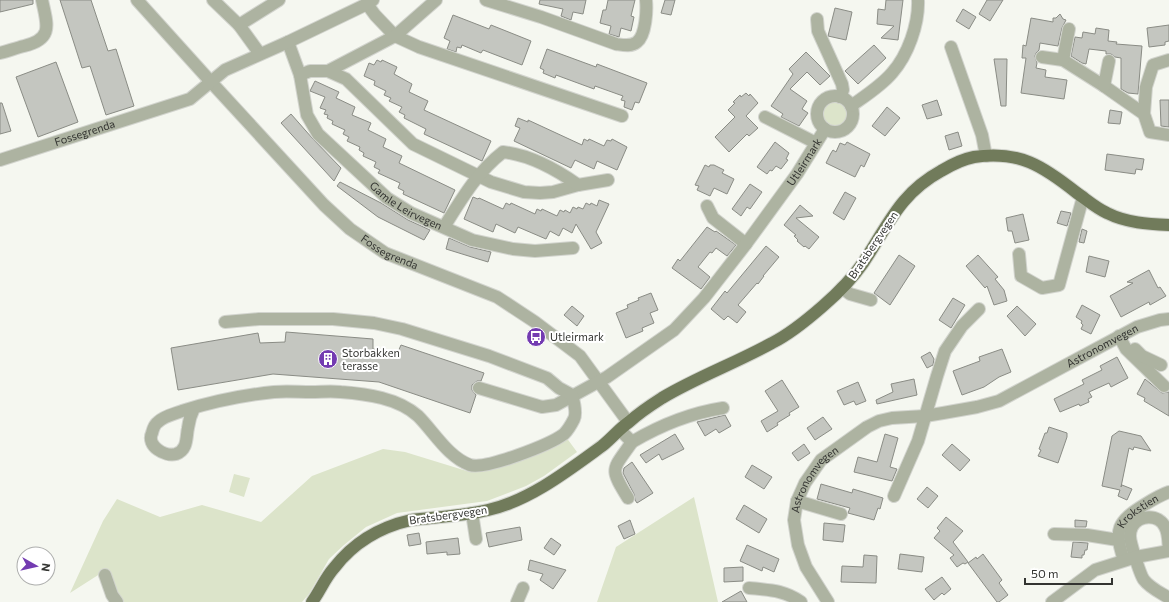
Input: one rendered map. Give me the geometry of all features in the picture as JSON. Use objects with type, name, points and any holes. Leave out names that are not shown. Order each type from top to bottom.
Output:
[{"type":"main road","name":"Bratsbergvegen","points":[[312,602],[333,569],[344,556],[353,547],[377,531],[411,520],[489,510],[517,499],[540,488],[561,475],[592,453],[624,426],[660,399],[774,342],[809,318],[842,288],[864,262],[901,204],[919,185],[930,177],[957,163],[971,158],[986,156],[1014,156],[1026,160],[1051,173],[1105,212],[1124,220],[1169,225]]},
{"type":"street","points":[[0,52],[33,44],[40,40],[44,35],[46,28],[42,0]]},
{"type":"street","name":"Fossegrenda","points":[[138,0],[210,82],[324,205],[350,228],[385,253],[497,297],[535,322],[580,356],[599,380],[624,426]]},
{"type":"street","points":[[213,0],[238,25],[260,54]]},
{"type":"street","points":[[238,25],[279,0]]},
{"type":"street","points":[[328,71],[395,36],[436,0]]},
{"type":"street","points":[[486,0],[541,17],[616,44],[631,45],[641,38],[646,15],[646,0]]},
{"type":"street","points":[[817,19],[818,31],[842,84],[843,90],[840,97],[851,106],[876,88],[893,72],[905,54],[913,31],[918,0]]},
{"type":"street","points":[[210,82],[225,70],[288,42],[370,2],[375,15],[395,36],[419,47],[622,116]]},
{"type":"street","points":[[1063,60],[1069,29]]},
{"type":"street","name":"Gamle Leirvegen","points":[[288,42],[300,75],[307,115],[318,134],[387,198],[411,213],[472,240],[513,249],[535,251],[573,248]]},
{"type":"street","points":[[952,47],[963,83],[982,135],[986,156]]},
{"type":"street","points":[[1042,57],[1063,60],[1144,114]]},
{"type":"street","points":[[1169,60],[1153,65],[1146,87],[1144,114],[1150,132],[1169,135]]},
{"type":"street","points":[[1104,86],[1109,61]]},
{"type":"street","points":[[300,75],[310,71],[328,71],[346,79],[413,144],[491,182],[524,192],[540,193],[553,192],[578,185],[608,180]]},
{"type":"street","name":"Fossegrenda","points":[[0,160],[190,99],[210,82]]},
{"type":"street","name":"Utleirmark","points":[[840,97],[830,97],[825,99],[819,106],[817,116],[825,129],[835,132],[848,126],[852,116],[851,106]]},
{"type":"street","points":[[765,117],[816,143]]},
{"type":"street","name":"Utleirmark","points":[[599,380],[607,377],[674,330],[704,298],[797,174],[825,129]]},
{"type":"street","points":[[444,228],[478,176],[489,163],[503,152],[517,154],[536,162],[558,172],[578,185]]},
{"type":"street","points":[[1019,254],[1021,276],[1042,288],[1059,285],[1083,197]]},
{"type":"street","points":[[707,206],[713,218],[746,244]]},
{"type":"street","points":[[842,288],[850,294],[871,300]]},
{"type":"street","points":[[894,496],[918,442],[945,351],[962,326],[978,309]]},
{"type":"street","points":[[194,408],[240,397],[275,392],[340,392],[376,397],[397,403],[416,415],[450,453],[472,466],[484,466],[506,461],[551,441],[564,434],[575,418],[575,407],[572,395],[559,388],[547,378],[512,364],[395,328],[374,323],[333,319],[259,319],[225,322]]},
{"type":"street","name":"Astronomvegen","points":[[828,602],[806,567],[798,545],[794,520],[797,500],[821,460],[867,427],[879,421],[892,418],[925,416],[977,407],[999,401],[1137,327],[1160,320],[1169,319]]},
{"type":"street","points":[[1122,335],[1142,356],[1161,365]]},
{"type":"street","points":[[1122,335],[1126,349],[1164,386]]},
{"type":"street","points":[[479,388],[542,407],[556,405],[599,380]]},
{"type":"street","points":[[628,498],[615,477],[614,468],[632,442],[648,433],[704,410],[723,408]]},
{"type":"street","points":[[624,426],[632,442]]},
{"type":"street","name":"Krokstien","points":[[1169,492],[1161,494],[1130,513],[1122,521],[1118,540],[1144,580],[1154,589],[1169,598]]},
{"type":"street","points":[[797,500],[841,514]]},
{"type":"street","points":[[472,513],[476,540]]},
{"type":"street","points":[[1052,602],[1095,570],[1130,558],[1169,551],[1167,534],[1163,523],[1153,517],[1147,517],[1137,521],[1131,531],[1130,536],[1130,558]]},
{"type":"street","name":"Krokstien","points":[[1054,534],[1087,535],[1118,540]]},
{"type":"street","points":[[105,575],[112,595],[117,602]]},
{"type":"street","points":[[517,602],[523,588]]},
{"type":"street","points":[[749,588],[777,590],[793,596],[801,602]]},
{"type":"green space","points":[[834,101],[843,105],[847,114],[843,123],[834,127],[825,123],[821,114],[825,105]]},
{"type":"green space","points":[[566,437],[577,452],[544,476],[526,486],[487,501],[397,513],[366,527],[329,559],[309,594],[302,602],[124,602],[119,596],[106,570],[70,593],[103,521],[117,499],[160,517],[202,505],[261,522],[312,476],[383,449],[405,452],[470,472],[514,461]]},
{"type":"green space","points":[[234,474],[250,478],[244,497],[229,492]]},
{"type":"green space","points":[[694,497],[718,602],[597,602],[616,547]]},
{"type":"building","points":[[0,0],[33,0],[33,4],[0,12]]},
{"type":"building","points":[[60,0],[91,0],[108,51],[116,49],[134,106],[106,115],[90,66],[82,68]]},
{"type":"building","points":[[540,0],[586,0],[583,14],[573,12],[571,20],[561,16],[563,9],[539,4]]},
{"type":"building","points":[[608,0],[635,0],[631,16],[634,17],[631,31],[621,28],[619,37],[609,34],[611,26],[600,23],[603,10],[606,10]]},
{"type":"building","points":[[665,0],[675,0],[671,15],[661,13]]},
{"type":"building","points":[[886,0],[903,0],[898,40],[881,38],[894,26],[877,24],[878,9],[885,10]]},
{"type":"building","points":[[987,0],[1003,0],[990,21],[979,14]]},
{"type":"building","points":[[835,8],[852,12],[846,40],[828,36]]},
{"type":"building","points":[[963,9],[976,17],[969,29],[956,21]]},
{"type":"building","points":[[1060,14],[1063,19],[1066,20],[1062,28],[1058,46],[1040,43],[1039,50],[1035,56],[1037,63],[1036,68],[1046,70],[1045,77],[1067,80],[1064,99],[1021,93],[1026,58],[1022,58],[1023,45],[1026,46],[1031,18],[1053,22],[1053,18],[1056,18]]},
{"type":"building","points":[[453,15],[489,29],[491,25],[531,41],[522,65],[483,50],[481,53],[462,45],[461,48],[457,47],[456,52],[447,49],[450,41],[444,38]]},
{"type":"building","points":[[1169,25],[1169,41],[1165,42],[1165,45],[1149,47],[1147,28]]},
{"type":"building","points":[[1096,28],[1109,30],[1108,41],[1117,42],[1116,44],[1142,46],[1138,94],[1128,93],[1121,89],[1121,58],[1115,57],[1111,54],[1106,54],[1106,51],[1089,49],[1086,64],[1071,56],[1075,37],[1082,38],[1083,32],[1095,34]]},
{"type":"building","points":[[874,45],[886,58],[858,84],[845,71]]},
{"type":"building","points":[[547,49],[596,67],[597,64],[647,83],[639,103],[635,102],[632,110],[624,107],[625,101],[621,100],[623,96],[595,86],[594,89],[556,75],[555,78],[543,73],[544,70],[540,68]]},
{"type":"building","points":[[806,52],[830,76],[820,85],[807,72],[790,89],[807,101],[802,109],[808,113],[799,126],[781,117],[783,114],[771,106],[793,74],[789,69]]},
{"type":"building","points":[[994,59],[1007,59],[1006,106],[1001,106]]},
{"type":"building","points":[[377,60],[381,62],[382,60],[397,67],[394,74],[412,84],[409,92],[428,101],[424,110],[491,141],[482,161],[424,134],[426,129],[404,118],[405,115],[399,112],[402,107],[389,101],[391,98],[384,95],[386,91],[374,85],[375,81],[364,76],[369,63],[374,65]]},
{"type":"building","points":[[56,62],[78,122],[38,137],[16,77]]},
{"type":"building","points":[[315,81],[339,92],[336,98],[355,107],[352,115],[371,123],[368,130],[386,139],[383,147],[402,156],[399,163],[455,190],[444,213],[403,194],[404,191],[398,188],[400,183],[378,173],[380,170],[374,167],[376,162],[363,156],[364,153],[359,150],[360,147],[347,141],[349,137],[343,134],[345,130],[332,124],[333,121],[327,118],[328,115],[324,114],[326,110],[320,108],[325,97],[310,91]]},
{"type":"building","points":[[746,93],[749,96],[750,94],[758,103],[746,116],[758,128],[749,136],[747,134],[729,152],[715,137],[735,117],[728,110],[735,103],[733,102],[740,95],[741,97]]},
{"type":"building","points":[[937,100],[942,115],[927,119],[922,105]]},
{"type":"building","points":[[1160,100],[1169,100],[1169,127],[1161,126]]},
{"type":"building","points":[[0,103],[2,103],[11,131],[0,134]]},
{"type":"building","points":[[887,107],[900,118],[885,136],[872,126]]},
{"type":"building","points":[[1110,110],[1122,112],[1120,124],[1108,123]]},
{"type":"building","points":[[291,114],[341,168],[334,181],[281,123]]},
{"type":"building","points":[[518,118],[528,122],[528,120],[582,145],[584,139],[588,141],[589,139],[604,146],[607,140],[611,141],[612,139],[627,147],[617,170],[597,161],[594,169],[575,160],[571,168],[514,141],[520,128],[515,126]]},
{"type":"building","points":[[958,132],[962,146],[949,150],[945,136]]},
{"type":"building","points":[[775,142],[789,153],[786,159],[788,160],[781,169],[776,166],[767,174],[757,167]]},
{"type":"building","points":[[847,142],[870,154],[864,167],[861,165],[855,177],[826,163],[833,150],[836,152],[840,143],[845,145]]},
{"type":"building","points":[[1107,154],[1144,159],[1142,170],[1136,169],[1135,174],[1105,170]]},
{"type":"building","points":[[705,165],[709,167],[710,165],[714,165],[724,170],[722,173],[734,179],[727,194],[714,188],[710,196],[697,190],[699,186],[695,185]]},
{"type":"building","points":[[340,182],[381,203],[408,220],[430,230],[424,240],[378,217],[337,186]]},
{"type":"building","points":[[750,184],[762,192],[750,209],[747,207],[741,216],[732,209]]},
{"type":"building","points":[[845,192],[856,198],[844,220],[833,213]]},
{"type":"building","points":[[473,197],[479,198],[503,209],[506,203],[510,205],[511,203],[535,214],[537,209],[541,211],[542,209],[557,216],[560,210],[564,212],[565,210],[570,213],[573,207],[583,209],[586,203],[590,205],[591,203],[597,206],[599,200],[609,204],[596,232],[602,243],[591,249],[576,224],[572,233],[563,228],[559,236],[550,231],[546,239],[518,227],[515,233],[496,224],[493,232],[464,219]]},
{"type":"building","points":[[800,205],[813,216],[796,218],[819,237],[809,249],[797,241],[798,240],[794,236],[796,235],[784,225]]},
{"type":"building","points":[[1061,211],[1071,213],[1067,226],[1057,223]]},
{"type":"building","points":[[1023,214],[1029,240],[1015,243],[1012,231],[1008,231],[1006,218]]},
{"type":"building","points":[[707,227],[715,232],[716,231],[736,245],[727,256],[716,248],[712,253],[710,252],[698,267],[710,277],[701,289],[672,268],[678,259],[680,261]]},
{"type":"building","points":[[1082,229],[1087,231],[1084,243],[1079,242]]},
{"type":"building","points":[[449,238],[470,247],[491,252],[488,262],[446,249]]},
{"type":"building","points":[[766,246],[779,257],[758,284],[757,283],[738,305],[746,312],[737,323],[728,316],[724,320],[711,309],[725,291],[727,293]]},
{"type":"building","points":[[899,255],[915,266],[890,305],[874,293]]},
{"type":"building","points":[[978,255],[998,277],[995,279],[1004,290],[1007,301],[994,305],[987,286],[985,288],[966,266]]},
{"type":"building","points":[[1089,256],[1109,261],[1105,277],[1086,272]]},
{"type":"building","points":[[1149,270],[1158,288],[1160,287],[1166,296],[1150,305],[1149,302],[1121,317],[1110,296],[1133,283],[1127,282]]},
{"type":"building","points":[[651,293],[658,310],[650,313],[654,323],[642,328],[643,331],[626,338],[616,313],[628,308],[627,305],[639,300],[638,298]]},
{"type":"building","points":[[953,298],[965,305],[951,328],[939,320]]},
{"type":"building","points":[[1082,305],[1100,315],[1091,334],[1081,329],[1083,325],[1081,323],[1082,321],[1076,317]]},
{"type":"building","points":[[572,306],[584,316],[577,326],[564,315]]},
{"type":"building","points":[[1017,306],[1036,324],[1025,336],[1007,316]]},
{"type":"building","points":[[286,332],[373,339],[373,349],[397,354],[401,345],[484,373],[481,381],[477,381],[472,385],[472,390],[476,395],[470,413],[379,382],[273,374],[178,390],[171,348],[258,333],[260,343],[285,342]]},
{"type":"building","points":[[1002,349],[1011,372],[999,377],[984,387],[962,395],[953,371],[980,361],[979,357]]},
{"type":"building","points":[[930,352],[934,359],[933,365],[927,368],[921,357]]},
{"type":"building","points":[[1117,357],[1128,378],[1111,387],[1109,383],[1089,392],[1092,397],[1088,399],[1089,402],[1080,406],[1079,404],[1060,412],[1054,399],[1084,384],[1082,380],[1102,370],[1100,366]]},
{"type":"building","points":[[914,379],[917,395],[877,404],[876,400],[893,392],[891,384]]},
{"type":"building","points":[[1145,379],[1162,393],[1169,392],[1169,416],[1144,401],[1145,398],[1137,394]]},
{"type":"building","points":[[782,380],[799,407],[789,413],[790,415],[777,423],[778,425],[767,432],[761,421],[778,411],[765,391]]},
{"type":"building","points":[[858,382],[866,401],[856,405],[854,401],[844,405],[837,391]]},
{"type":"building","points":[[725,415],[731,426],[719,433],[716,429],[705,436],[697,422]]},
{"type":"building","points":[[823,417],[832,429],[815,440],[807,428]]},
{"type":"building","points":[[1049,427],[1067,433],[1058,463],[1038,456],[1045,433],[1047,433]]},
{"type":"building","points":[[1119,431],[1141,436],[1151,451],[1134,447],[1133,450],[1129,448],[1121,487],[1122,485],[1132,489],[1127,500],[1118,496],[1120,490],[1102,486],[1112,436]]},
{"type":"building","points":[[675,434],[684,449],[662,460],[659,454],[646,463],[640,455]]},
{"type":"building","points":[[885,434],[898,438],[890,467],[897,469],[892,481],[854,472],[858,457],[877,462]]},
{"type":"building","points":[[804,444],[810,453],[798,461],[792,453]]},
{"type":"building","points":[[952,444],[970,460],[960,471],[942,455]]},
{"type":"building","points":[[632,462],[653,493],[637,503],[623,473],[624,468]]},
{"type":"building","points":[[752,465],[772,477],[764,489],[745,477]]},
{"type":"building","points":[[821,484],[852,493],[853,489],[883,498],[880,509],[878,508],[874,520],[848,513],[850,508],[817,499]]},
{"type":"building","points":[[927,487],[938,496],[928,508],[917,499]]},
{"type":"building","points":[[744,505],[767,519],[759,533],[736,519]]},
{"type":"building","points":[[946,517],[963,531],[953,542],[968,562],[957,567],[950,558],[954,555],[934,538],[940,531],[937,528]]},
{"type":"building","points":[[630,520],[635,534],[624,539],[618,526]]},
{"type":"building","points":[[1075,520],[1087,521],[1086,527],[1075,527]]},
{"type":"building","points":[[824,523],[845,525],[843,542],[823,540]]},
{"type":"building","points":[[520,527],[522,540],[489,547],[486,533]]},
{"type":"building","points":[[419,533],[421,544],[409,546],[407,535]]},
{"type":"building","points":[[458,538],[460,554],[447,555],[447,552],[427,554],[426,542]]},
{"type":"building","points":[[551,538],[561,545],[554,555],[544,548]]},
{"type":"building","points":[[1073,542],[1088,543],[1087,550],[1085,550],[1082,558],[1071,557]]},
{"type":"building","points":[[747,545],[779,559],[774,572],[763,567],[762,571],[740,561]]},
{"type":"building","points":[[900,554],[924,557],[922,572],[898,569]]},
{"type":"building","points":[[983,554],[1002,580],[999,583],[1008,595],[999,602],[997,602],[968,563],[976,557],[977,559]]},
{"type":"building","points":[[864,555],[877,556],[876,583],[841,582],[842,566],[863,567]]},
{"type":"building","points":[[530,560],[566,570],[553,589],[540,580],[543,574],[528,570]]},
{"type":"building","points":[[743,567],[743,581],[724,582],[724,568]]},
{"type":"building","points":[[942,577],[951,589],[944,595],[942,593],[934,600],[925,589]]},
{"type":"building","points":[[741,591],[747,602],[722,602]]},
{"type":"place","name":"Utleirmark","points":[[536,337]]},
{"type":"place","name":"Storbakken terasse","points":[[328,359]]}]
